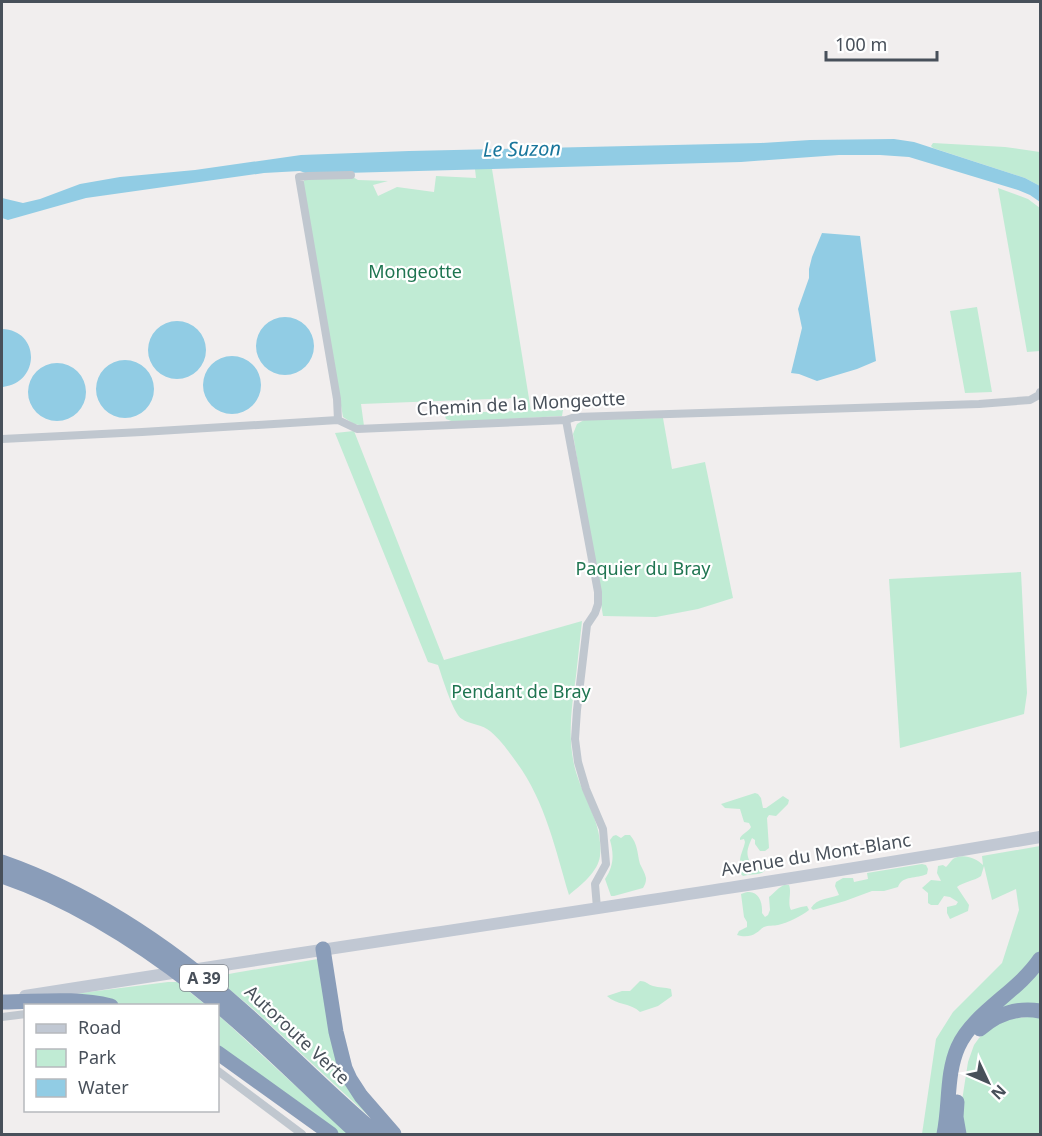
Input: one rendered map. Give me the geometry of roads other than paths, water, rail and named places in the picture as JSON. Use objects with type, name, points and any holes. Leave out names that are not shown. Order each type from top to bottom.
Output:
[{"type":"highway","name":"Autoroute Verte","points":[[2,862],[90,902],[122,920],[186,963],[243,1011],[377,1134]]},
{"type":"highway","name":"Autoroute Verte","points":[[2,876],[51,896],[116,932],[169,967],[216,1004]]},
{"type":"highway","points":[[323,949],[336,1032],[345,1068],[361,1095],[394,1134]]},
{"type":"highway","points":[[944,1134],[953,1062],[961,1041],[979,1019],[1022,982],[1041,959]]},
{"type":"highway","points":[[2,1001],[65,999],[105,1004]]},
{"type":"highway","name":"Autoroute Verte","points":[[219,1006],[358,1134]]},
{"type":"highway","points":[[959,1134],[956,1117],[961,1064],[972,1039],[983,1026],[1006,1013],[1041,1011]]},
{"type":"highway","points":[[219,1054],[332,1134]]},
{"type":"main road","name":"Avenue du Mont-Blanc","points":[[2,1001],[142,977],[1036,838]]},
{"type":"street","points":[[338,420],[337,399],[299,177],[351,175]]},
{"type":"street","name":"Chemin de la Mongeotte","points":[[2,439],[338,420],[357,429],[566,420],[575,417],[979,404],[1030,400],[1041,392]]},
{"type":"street","points":[[566,420],[598,592],[595,613],[587,625],[575,739],[578,762],[586,789],[603,829],[606,864],[595,884],[597,908]]},
{"type":"street","points":[[2,1017],[24,1014]]},
{"type":"street","points":[[219,1072],[302,1134]]},
{"type":"water","name":"Le Suzon","points":[[894,139],[914,142],[1025,178],[1040,186],[1040,202],[1018,190],[909,157],[839,155],[741,162],[308,174],[300,171],[264,173],[86,198],[8,220],[2,218],[2,198],[23,203],[80,184],[120,177],[195,170],[301,155]]},
{"type":"water","points":[[822,233],[860,236],[876,361],[817,381],[791,373],[802,328],[798,309],[809,278],[812,257]]},
{"type":"water","points":[[279,317],[291,317],[306,325],[314,340],[314,352],[306,367],[291,375],[279,375],[264,367],[256,352],[256,340],[264,325]]},
{"type":"water","points":[[171,321],[183,321],[198,329],[206,344],[206,356],[198,371],[183,379],[171,379],[156,371],[148,356],[148,344],[156,329]]},
{"type":"water","points":[[2,329],[15,332],[24,338],[31,356],[24,376],[15,383],[3,387],[2,387]]},
{"type":"water","points":[[226,356],[238,356],[253,364],[261,379],[261,391],[253,406],[238,414],[226,414],[211,406],[203,391],[203,379],[211,364]]},
{"type":"water","points":[[119,360],[131,360],[146,368],[154,383],[154,395],[146,410],[131,418],[119,418],[104,410],[96,395],[96,383],[104,368]]},
{"type":"water","points":[[51,363],[63,363],[78,371],[86,386],[86,398],[78,413],[63,421],[51,421],[36,413],[28,398],[28,386],[36,371]]},
{"type":"park label","name":"Mongeotte","points":[[415,272]]},
{"type":"park label","name":"Paquier du Bray","points":[[643,569]]},
{"type":"park label","name":"Pendant de Bray","points":[[521,692]]}]
